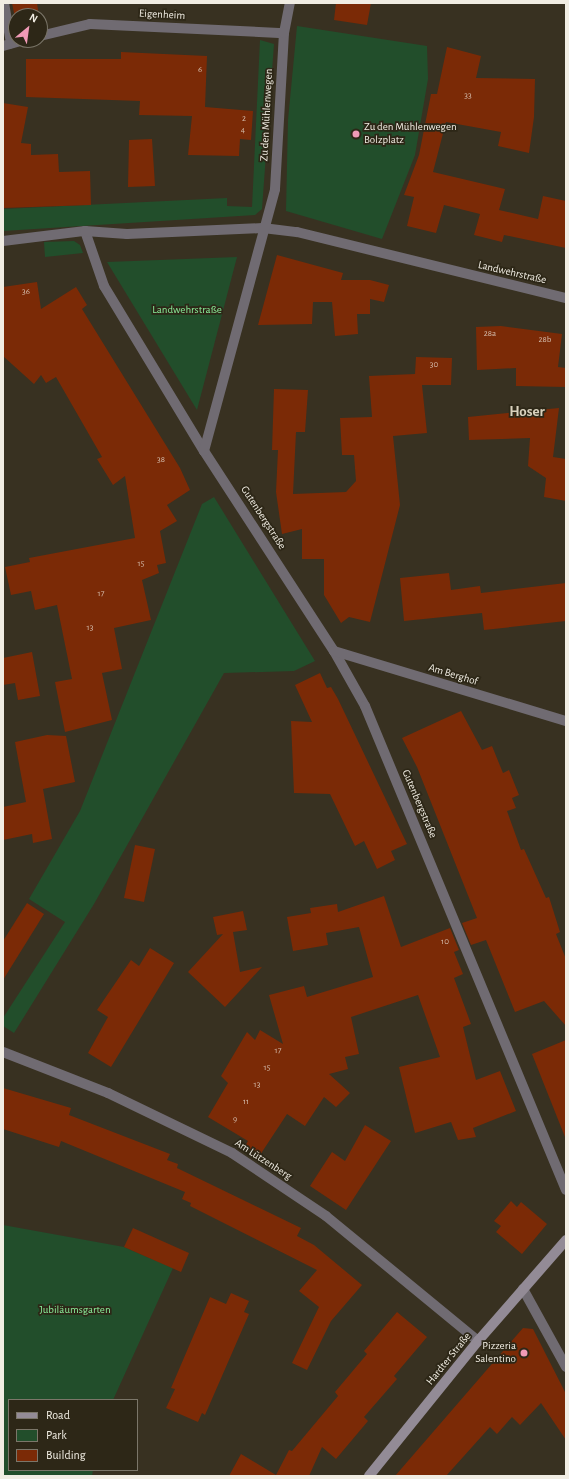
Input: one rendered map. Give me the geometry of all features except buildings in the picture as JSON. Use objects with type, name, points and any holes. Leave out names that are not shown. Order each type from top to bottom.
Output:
[{"type":"main road","name":"Hardter Straße","points":[[369,1476],[478,1341],[566,1240]]},
{"type":"street","points":[[4,3],[7,44]]},
{"type":"street","name":"Zu den Mühlenwegen","points":[[263,228],[275,189],[284,33],[290,3]]},
{"type":"street","name":"Eigenheim","points":[[48,34],[90,24],[284,33]]},
{"type":"street","points":[[204,451],[263,228]]},
{"type":"street","name":"Landwehrstraße","points":[[3,241],[85,231],[127,234],[263,228],[296,232],[566,298]]},
{"type":"street","name":"Gutenbergstraße","points":[[85,231],[104,286],[204,451],[334,651],[365,706],[566,1190]]},
{"type":"street","name":"Am Berghof","points":[[334,651],[566,722]]},
{"type":"street","name":"Am Lützenberg","points":[[3,1052],[108,1093],[232,1153],[326,1216],[478,1341]]},
{"type":"street","points":[[523,1289],[566,1366]]},
{"type":"green space","points":[[297,26],[427,46],[428,79],[415,155],[382,239],[286,211],[288,120]]},
{"type":"green space","points":[[260,40],[274,44],[262,209],[255,215],[3,231],[3,209],[227,198],[227,206],[252,207]]},
{"type":"green space","points":[[74,241],[80,245],[83,253],[45,257],[44,242]]},
{"type":"green space","points":[[237,257],[197,410],[107,262]]},
{"type":"green space","points":[[214,497],[315,661],[294,671],[224,673],[94,904],[14,1033],[3,1026],[3,1018],[65,922],[29,899],[80,811],[202,504]]},
{"type":"green space","name":"Jubiläumsgarten","points":[[3,1225],[124,1247],[173,1268],[113,1399],[8,1399],[8,1471],[93,1471],[92,1476],[3,1476]]},
{"type":"place","name":"Zu den Mühlenwegen Bolzplatz","points":[[356,134]]},
{"type":"place","name":"Pizzeria Salentino","points":[[524,1353]]},
{"type":"district","name":"Hoser","points":[[527,412]]}]
